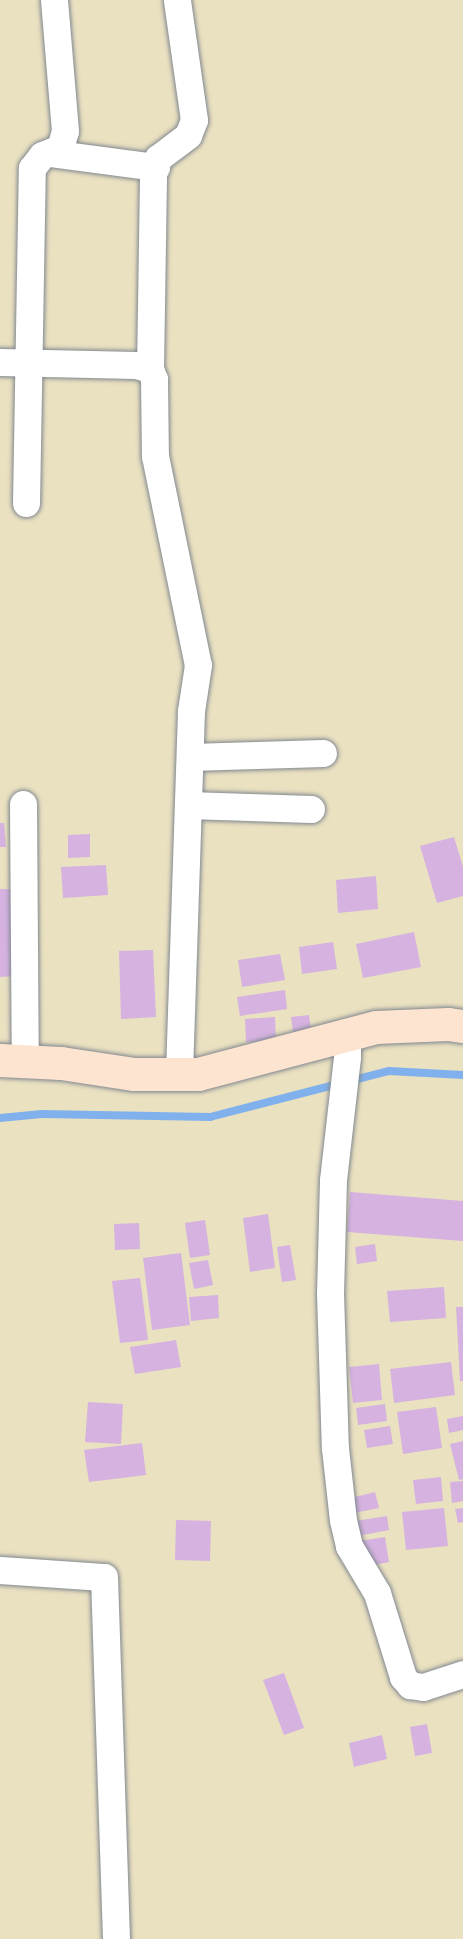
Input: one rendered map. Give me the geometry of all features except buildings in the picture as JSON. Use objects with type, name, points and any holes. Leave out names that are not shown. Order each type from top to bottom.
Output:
[{"type":"street","points":[[26,503],[32,168],[42,155],[60,148],[65,131],[54,0]]},
{"type":"street","points":[[177,0],[194,120],[188,135],[158,158],[153,174],[150,369],[154,379],[155,456],[198,665],[191,711],[179,1075]]},
{"type":"street","points":[[49,153],[156,167]]},
{"type":"street","points":[[0,362],[136,365],[150,369]]},
{"type":"street","points":[[190,757],[323,753]]},
{"type":"street","points":[[24,804],[13,1061],[98,1067],[134,1074],[198,1074],[347,1046],[376,1027],[448,1024],[463,1026]]},
{"type":"street","points":[[188,805],[311,809]]},
{"type":"street","points":[[347,1046],[333,1179],[330,1293],[335,1448],[343,1520],[349,1546],[377,1593],[403,1677],[410,1684],[423,1687],[463,1674]]},
{"type":"street","points":[[0,1570],[104,1577],[116,1939]]},
{"type":"waterway","points":[[0,1118],[42,1114],[210,1117],[389,1071],[463,1075]]}]
